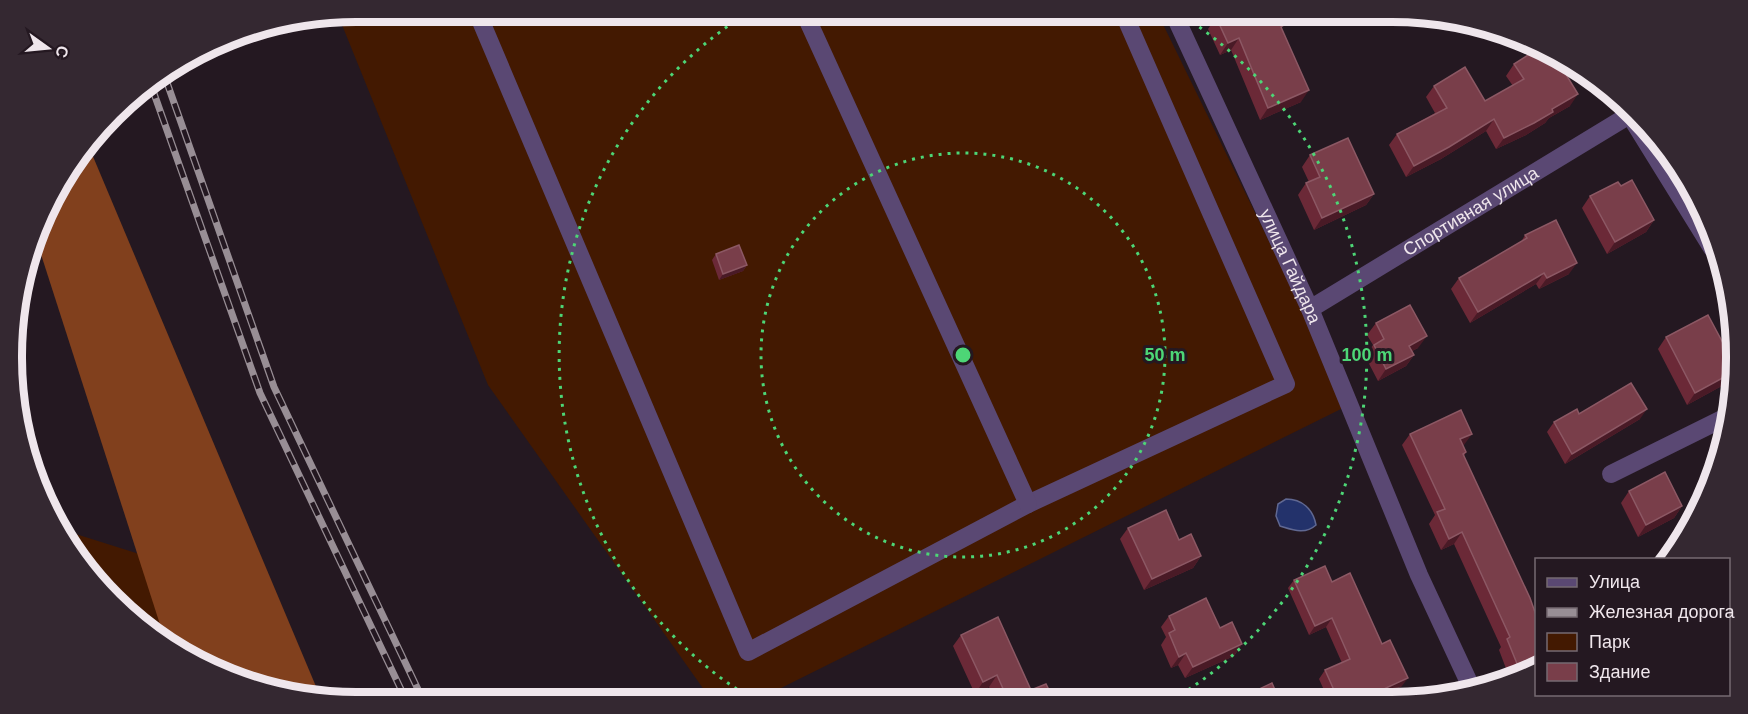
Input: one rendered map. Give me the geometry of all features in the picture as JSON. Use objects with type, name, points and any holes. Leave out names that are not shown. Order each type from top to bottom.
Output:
[{"type":"street","points":[[481,22],[748,652],[1028,504],[1286,384],[1127,22]]},
{"type":"street","points":[[809,22],[1028,504]]},
{"type":"street","name":"улица Гайдара","points":[[1178,22],[1310,309],[1342,409],[1470,682]]},
{"type":"street","name":"Спортивная улица","points":[[1310,309],[1621,114]]},
{"type":"street","points":[[1646,141],[1699,227]]},
{"type":"street","points":[[1611,474],[1719,420]]},
{"type":"green space","points":[[1162,22],[1349,405],[773,692],[706,692],[488,385],[341,23]]},
{"type":"green space","points":[[73,533],[206,575],[232,667],[190,647],[136,608],[106,578]]},
{"type":"shaded area","points":[[92,153],[317,689],[249,674],[209,657],[161,628],[40,250],[67,190]]},
{"type":"water","points":[[1286,499],[1292,499],[1306,506],[1316,525],[1303,531],[1280,526],[1276,516],[1278,504]]},
{"type":"building","points":[[1218,22],[1283,22],[1284,25],[1281,27],[1309,90],[1268,108],[1239,38],[1228,43]]},
{"type":"building","points":[[1531,53],[1539,57],[1564,71],[1578,94],[1552,109],[1553,112],[1504,138],[1494,119],[1414,166],[1397,134],[1447,108],[1434,86],[1465,67],[1485,101],[1524,79],[1514,64]]},
{"type":"building","points":[[1348,138],[1374,194],[1322,218],[1306,183],[1320,177],[1310,155]]},
{"type":"building","points":[[1632,180],[1654,220],[1615,242],[1590,196],[1618,182],[1621,186]]},
{"type":"building","points":[[1556,220],[1577,263],[1547,278],[1544,273],[1478,312],[1459,278],[1527,238],[1525,235]]},
{"type":"building","points":[[739,245],[747,265],[723,274],[716,254]]},
{"type":"building","points":[[1410,305],[1427,336],[1409,346],[1414,355],[1386,369],[1374,345],[1384,339],[1376,323]]},
{"type":"building","points":[[1708,315],[1726,348],[1725,377],[1695,393],[1666,337]]},
{"type":"building","points":[[1631,383],[1647,409],[1572,454],[1554,422],[1577,409],[1579,414]]},
{"type":"building","points":[[1461,410],[1472,434],[1460,439],[1466,452],[1463,454],[1535,612],[1535,659],[1518,666],[1507,639],[1510,637],[1462,532],[1449,539],[1437,512],[1445,509],[1410,434]]},
{"type":"building","points":[[1665,472],[1682,506],[1646,525],[1629,491]]},
{"type":"building","points":[[1166,510],[1179,540],[1191,534],[1201,556],[1152,579],[1128,528]]},
{"type":"building","points":[[1325,566],[1332,582],[1350,573],[1382,644],[1390,640],[1408,678],[1377,692],[1335,692],[1325,670],[1350,659],[1332,618],[1315,626],[1294,580]]},
{"type":"building","points":[[1206,598],[1220,628],[1232,622],[1242,644],[1193,667],[1186,653],[1179,657],[1169,633],[1175,630],[1169,616]]},
{"type":"building","points":[[998,617],[1031,690],[1046,684],[1050,692],[1004,692],[997,675],[983,682],[961,635]]},
{"type":"building","points":[[1272,683],[1276,692],[1253,692]]},
{"type":"railway","points":[[167,82],[274,387],[419,692]]},
{"type":"railway","points":[[153,92],[260,393],[402,692]]}]
